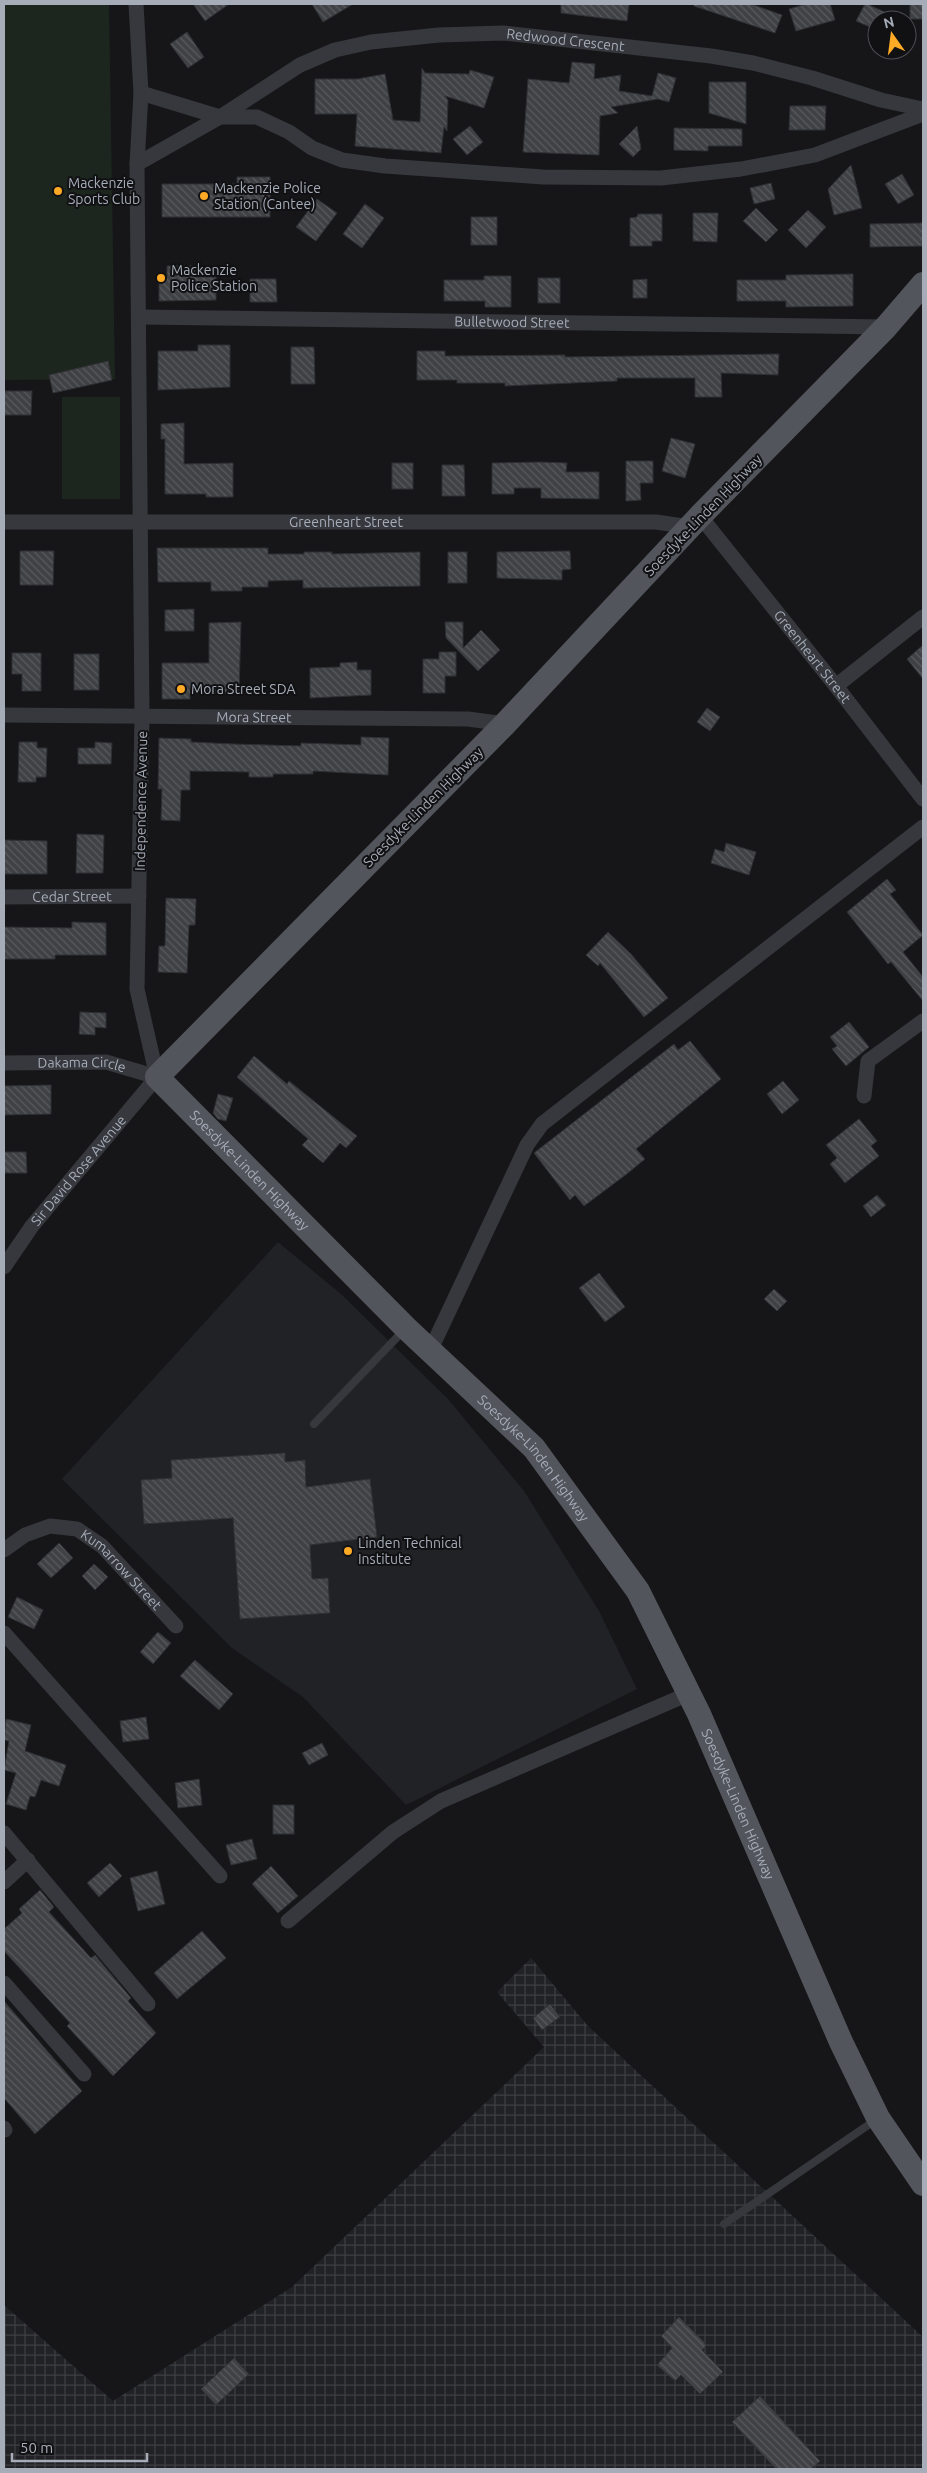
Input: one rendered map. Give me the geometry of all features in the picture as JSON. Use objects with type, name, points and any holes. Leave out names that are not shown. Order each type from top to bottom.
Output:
[{"type":"main road","name":"Soesdyke-Linden Highway","points":[[923,284],[886,327],[695,522],[505,724],[157,1077],[406,1328],[431,1349],[534,1448],[638,1591],[688,1694],[841,2042],[878,2118],[923,2184]]},
{"type":"street","name":"Independence Avenue","points":[[136,4],[141,93],[137,164],[140,317],[142,716],[137,989],[157,1077]]},
{"type":"street","name":"Redwood Crescent","points":[[137,164],[220,117],[300,65],[336,50],[371,42],[439,35],[503,33],[711,56],[753,63],[881,100],[923,109]]},
{"type":"street","name":"Redwood Crescent","points":[[141,93],[220,117],[257,117],[289,132],[312,148],[342,160],[376,165],[543,177],[661,178],[741,169],[815,155],[923,114]]},
{"type":"street","name":"Bulletwood Street","points":[[140,317],[886,327]]},
{"type":"street","name":"Greenheart Street","points":[[4,522],[695,522],[836,686],[923,800]]},
{"type":"street","points":[[836,686],[923,617]]},
{"type":"street","name":"Mora Street","points":[[4,715],[468,719],[505,724]]},
{"type":"street","points":[[431,1349],[527,1145],[542,1124],[923,827]]},
{"type":"street","name":"Cedar Street","points":[[4,897],[139,896]]},
{"type":"street","points":[[864,1096],[868,1061],[923,1021]]},
{"type":"street","name":"Dakama Circle","points":[[4,1063],[106,1062],[157,1077]]},
{"type":"street","name":"Sir David Rose Avenue","points":[[4,1267],[32,1226],[157,1077]]},
{"type":"street","name":"Kumarrow Street","points":[[4,1550],[25,1535],[50,1526],[77,1529],[102,1546],[176,1626]]},
{"type":"street","points":[[4,1633],[220,1876]]},
{"type":"street","points":[[288,1921],[393,1832],[442,1801],[688,1694]]},
{"type":"street","points":[[4,1833],[148,2004]]},
{"type":"street","points":[[4,1882],[28,1860]]},
{"type":"street","points":[[4,1983],[84,2074]]},
{"type":"lane","points":[[314,1424],[406,1328]]},
{"type":"lane","points":[[724,2224],[878,2118]]},
{"type":"shaded area","name":"Mackenzie Sports Club","points":[[4,4],[109,4],[115,379],[4,380]]},
{"type":"shaded area","points":[[62,397],[120,397],[120,499],[62,499]]},
{"type":"shaded area","name":"Linden Technical Institute","points":[[278,1242],[341,1294],[448,1399],[524,1491],[599,1611],[637,1689],[406,1805],[303,1697],[232,1648],[62,1479]]},
{"type":"shaded area","points":[[531,1958],[588,2026],[923,2337],[923,2469],[4,2469],[4,2305],[113,2401],[292,2287],[544,2047],[497,1992]]},
{"type":"building","points":[[193,4],[229,4],[205,21]]},
{"type":"building","points":[[312,4],[353,4],[323,22]]},
{"type":"building","points":[[561,4],[629,4],[627,21],[561,13]]},
{"type":"building","points":[[694,4],[751,4],[782,15],[775,33],[694,6]]},
{"type":"building","points":[[806,4],[830,4],[835,20],[796,31],[789,9]]},
{"type":"building","points":[[865,4],[880,10],[867,10],[867,26],[856,21]]},
{"type":"building","points":[[910,4],[923,4],[923,19],[917,19],[917,10],[910,10]]},
{"type":"building","points":[[187,32],[204,57],[188,68],[170,44]]},
{"type":"building","points":[[572,62],[595,64],[594,79],[621,75],[619,91],[652,96],[658,73],[676,78],[669,102],[658,99],[611,107],[618,113],[600,116],[599,155],[523,152],[528,79],[569,83]]},
{"type":"building","points":[[422,68],[425,73],[469,74],[470,70],[494,77],[484,108],[445,96],[448,100],[447,131],[444,127],[441,153],[355,146],[357,114],[315,114],[315,79],[357,79],[385,74],[393,120],[420,122]]},
{"type":"building","points":[[709,82],[746,82],[746,124],[709,113]]},
{"type":"building","points":[[790,106],[826,106],[825,130],[789,130]]},
{"type":"building","points":[[470,126],[483,142],[467,155],[453,139]]},
{"type":"building","points":[[637,126],[641,149],[633,157],[619,144]]},
{"type":"building","points":[[674,128],[742,129],[742,146],[708,146],[708,151],[674,150]]},
{"type":"building","points":[[851,165],[862,208],[834,215],[828,189]]},
{"type":"building","points":[[902,174],[914,195],[898,204],[885,184]]},
{"type":"building","points":[[237,177],[270,177],[270,217],[162,217],[162,184],[237,184]]},
{"type":"building","points":[[771,183],[775,199],[754,204],[750,188]]},
{"type":"building","points":[[317,199],[337,213],[316,241],[296,227]]},
{"type":"building","points":[[365,204],[384,218],[362,248],[343,234]]},
{"type":"building","points":[[756,208],[778,230],[766,242],[743,221]]},
{"type":"building","points":[[808,210],[826,227],[806,248],[788,230]]},
{"type":"building","points":[[693,213],[718,213],[717,242],[693,241]]},
{"type":"building","points":[[638,214],[662,214],[662,241],[652,241],[652,246],[630,246],[630,218],[637,217]]},
{"type":"building","points":[[471,217],[497,217],[497,245],[471,245]]},
{"type":"building","points":[[923,223],[923,246],[870,247],[870,224]]},
{"type":"building","points":[[167,266],[195,266],[195,277],[216,277],[216,300],[159,301],[159,277],[167,277]]},
{"type":"building","points":[[853,274],[853,306],[786,307],[786,301],[737,301],[737,280],[786,280],[786,275]]},
{"type":"building","points":[[484,276],[511,276],[511,307],[485,307],[485,301],[444,301],[444,280],[484,280]]},
{"type":"building","points":[[538,278],[560,278],[560,303],[538,303]]},
{"type":"building","points":[[250,279],[276,279],[277,302],[250,302]]},
{"type":"building","points":[[647,279],[647,298],[633,298],[633,280]]},
{"type":"building","points":[[198,345],[230,345],[230,387],[158,390],[158,351],[198,351]]},
{"type":"building","points":[[291,347],[314,347],[315,384],[291,384]]},
{"type":"building","points":[[417,351],[445,351],[445,356],[565,355],[565,357],[779,354],[778,375],[721,373],[722,397],[695,397],[695,378],[617,378],[617,381],[505,386],[505,383],[457,383],[457,380],[417,380]]},
{"type":"building","points":[[108,361],[112,380],[53,393],[49,375]]},
{"type":"building","points":[[4,391],[32,391],[31,415],[4,415]]},
{"type":"building","points":[[184,423],[184,464],[233,463],[233,497],[206,497],[206,494],[165,494],[165,439],[161,439],[161,424]]},
{"type":"building","points":[[671,438],[695,444],[685,478],[662,471]]},
{"type":"building","points":[[626,461],[653,461],[653,483],[640,483],[641,500],[626,501]]},
{"type":"building","points":[[392,463],[413,463],[413,489],[392,489]]},
{"type":"building","points":[[492,463],[567,463],[566,472],[599,472],[599,499],[541,498],[541,488],[514,488],[514,494],[492,494]]},
{"type":"building","points":[[442,465],[464,465],[465,496],[442,496]]},
{"type":"building","points":[[157,548],[268,548],[268,554],[304,554],[304,552],[332,552],[332,554],[420,552],[420,586],[303,588],[303,580],[268,581],[268,587],[242,587],[242,591],[211,591],[211,582],[158,582]]},
{"type":"building","points":[[20,551],[54,551],[53,585],[20,585]]},
{"type":"building","points":[[570,551],[571,569],[562,570],[562,580],[497,578],[497,552]]},
{"type":"building","points":[[448,552],[467,552],[467,583],[448,583]]},
{"type":"building","points":[[194,609],[194,631],[165,631],[165,610]]},
{"type":"building","points":[[241,622],[239,693],[190,694],[190,699],[162,699],[162,663],[209,663],[209,623]]},
{"type":"building","points":[[445,622],[463,622],[463,648],[481,630],[500,650],[478,671],[446,638]]},
{"type":"building","points":[[923,645],[923,679],[907,659]]},
{"type":"building","points":[[439,652],[456,652],[456,676],[445,676],[445,693],[423,693],[423,659],[439,659]]},
{"type":"building","points":[[12,653],[41,653],[41,691],[22,691],[22,674],[12,674]]},
{"type":"building","points":[[74,654],[99,654],[99,690],[74,690]]},
{"type":"building","points":[[357,662],[357,670],[371,670],[371,695],[310,698],[310,668],[340,667],[340,663]]},
{"type":"building","points":[[707,708],[720,717],[710,731],[697,722]]},
{"type":"building","points":[[361,737],[389,738],[388,775],[313,771],[313,774],[273,774],[273,777],[249,777],[249,772],[190,771],[190,790],[181,790],[180,821],[161,820],[162,789],[158,789],[159,738],[191,739],[191,742],[301,746],[301,743],[361,745]]},
{"type":"building","points":[[19,742],[37,742],[37,748],[47,748],[46,777],[36,777],[36,782],[18,782]]},
{"type":"building","points":[[95,742],[112,743],[111,764],[78,764],[78,748],[95,748]]},
{"type":"building","points":[[77,834],[104,835],[103,873],[76,873]]},
{"type":"building","points":[[4,840],[47,841],[47,874],[4,874]]},
{"type":"building","points":[[726,843],[756,852],[749,875],[711,863],[715,849],[724,852]]},
{"type":"building","points":[[887,879],[896,890],[890,894],[923,935],[903,952],[923,977],[923,1001],[891,962],[888,964],[847,912]]},
{"type":"building","points":[[166,898],[196,899],[195,925],[189,925],[187,973],[158,972],[159,946],[165,946]]},
{"type":"building","points":[[72,922],[106,923],[106,955],[55,955],[55,959],[4,959],[4,927],[72,928]]},
{"type":"building","points":[[608,932],[631,954],[668,998],[644,1017],[600,963],[598,966],[586,955]]},
{"type":"building","points":[[80,1012],[106,1013],[106,1028],[95,1027],[95,1035],[79,1034]]},
{"type":"building","points":[[849,1022],[869,1047],[846,1066],[832,1049],[837,1046],[830,1037]]},
{"type":"building","points":[[690,1041],[721,1079],[636,1149],[645,1159],[628,1173],[584,1206],[575,1195],[570,1200],[534,1153],[674,1044],[678,1050]]},
{"type":"building","points":[[254,1056],[287,1084],[289,1081],[357,1136],[346,1148],[340,1143],[323,1163],[302,1145],[308,1139],[237,1077]]},
{"type":"building","points":[[783,1081],[799,1100],[782,1114],[767,1094]]},
{"type":"building","points":[[51,1085],[51,1114],[4,1115],[4,1086]]},
{"type":"building","points":[[218,1094],[233,1098],[226,1121],[218,1119],[213,1113]]},
{"type":"building","points":[[859,1119],[877,1141],[871,1146],[879,1156],[845,1183],[830,1164],[837,1158],[826,1145]]},
{"type":"building","points":[[4,1152],[26,1152],[27,1173],[4,1173]]},
{"type":"building","points":[[877,1195],[886,1205],[871,1217],[863,1206]]},
{"type":"building","points":[[599,1273],[625,1307],[605,1322],[579,1288]]},
{"type":"building","points":[[774,1289],[787,1301],[777,1311],[764,1299]]},
{"type":"building","points":[[285,1453],[285,1462],[305,1460],[306,1487],[370,1479],[377,1537],[310,1545],[312,1579],[328,1578],[330,1613],[240,1619],[233,1518],[144,1524],[141,1480],[172,1478],[171,1460]]},
{"type":"building","points":[[59,1543],[73,1558],[51,1578],[37,1564]]},
{"type":"building","points":[[94,1564],[108,1577],[95,1590],[82,1576]]},
{"type":"building","points":[[17,1597],[43,1610],[34,1629],[8,1617]]},
{"type":"building","points":[[158,1632],[171,1643],[153,1664],[140,1652]]},
{"type":"building","points":[[195,1660],[233,1694],[219,1710],[180,1676]]},
{"type":"building","points":[[146,1717],[149,1739],[123,1742],[120,1721]]},
{"type":"building","points":[[6,1719],[31,1725],[25,1751],[66,1765],[59,1786],[41,1780],[35,1797],[30,1796],[26,1810],[6,1804],[16,1773],[4,1770],[9,1741],[4,1740]]},
{"type":"building","points":[[322,1743],[328,1755],[309,1765],[302,1753]]},
{"type":"building","points":[[199,1779],[202,1805],[178,1808],[175,1783]]},
{"type":"building","points":[[273,1805],[294,1805],[294,1834],[273,1834]]},
{"type":"building","points":[[252,1839],[257,1859],[231,1865],[226,1845]]},
{"type":"building","points":[[110,1863],[122,1876],[99,1897],[87,1883]]},
{"type":"building","points":[[271,1866],[298,1896],[278,1913],[252,1884]]},
{"type":"building","points":[[157,1871],[165,1904],[138,1911],[130,1878]]},
{"type":"building","points":[[40,1890],[54,1907],[49,1912],[91,1958],[95,1955],[131,1998],[128,2001],[156,2033],[113,2076],[67,2026],[70,2023],[4,1951],[4,1929],[22,1913],[19,1909]]},
{"type":"building","points":[[202,1931],[226,1958],[177,1999],[154,1973]]},
{"type":"building","points":[[4,2001],[82,2091],[35,2134],[4,2098]]},
{"type":"building","points":[[550,2004],[560,2017],[542,2030],[533,2018]]},
{"type":"building","points":[[679,2317],[707,2345],[702,2350],[723,2372],[700,2394],[681,2375],[675,2381],[657,2365],[672,2348],[661,2336]]},
{"type":"building","points":[[234,2358],[249,2374],[216,2405],[201,2389]]},
{"type":"building","points":[[760,2396],[820,2461],[811,2469],[776,2469],[732,2422]]},
{"type":"place","name":"Mackenzie Sports Club","points":[[58,191]]},
{"type":"place","name":"Mackenzie Police Station (Cantee)","points":[[204,196]]},
{"type":"place","name":"Mackenzie Police Station","points":[[161,278]]},
{"type":"place","name":"Mora Street SDA","points":[[181,689]]},
{"type":"place","name":"Linden Technical Institute","points":[[348,1551]]}]
